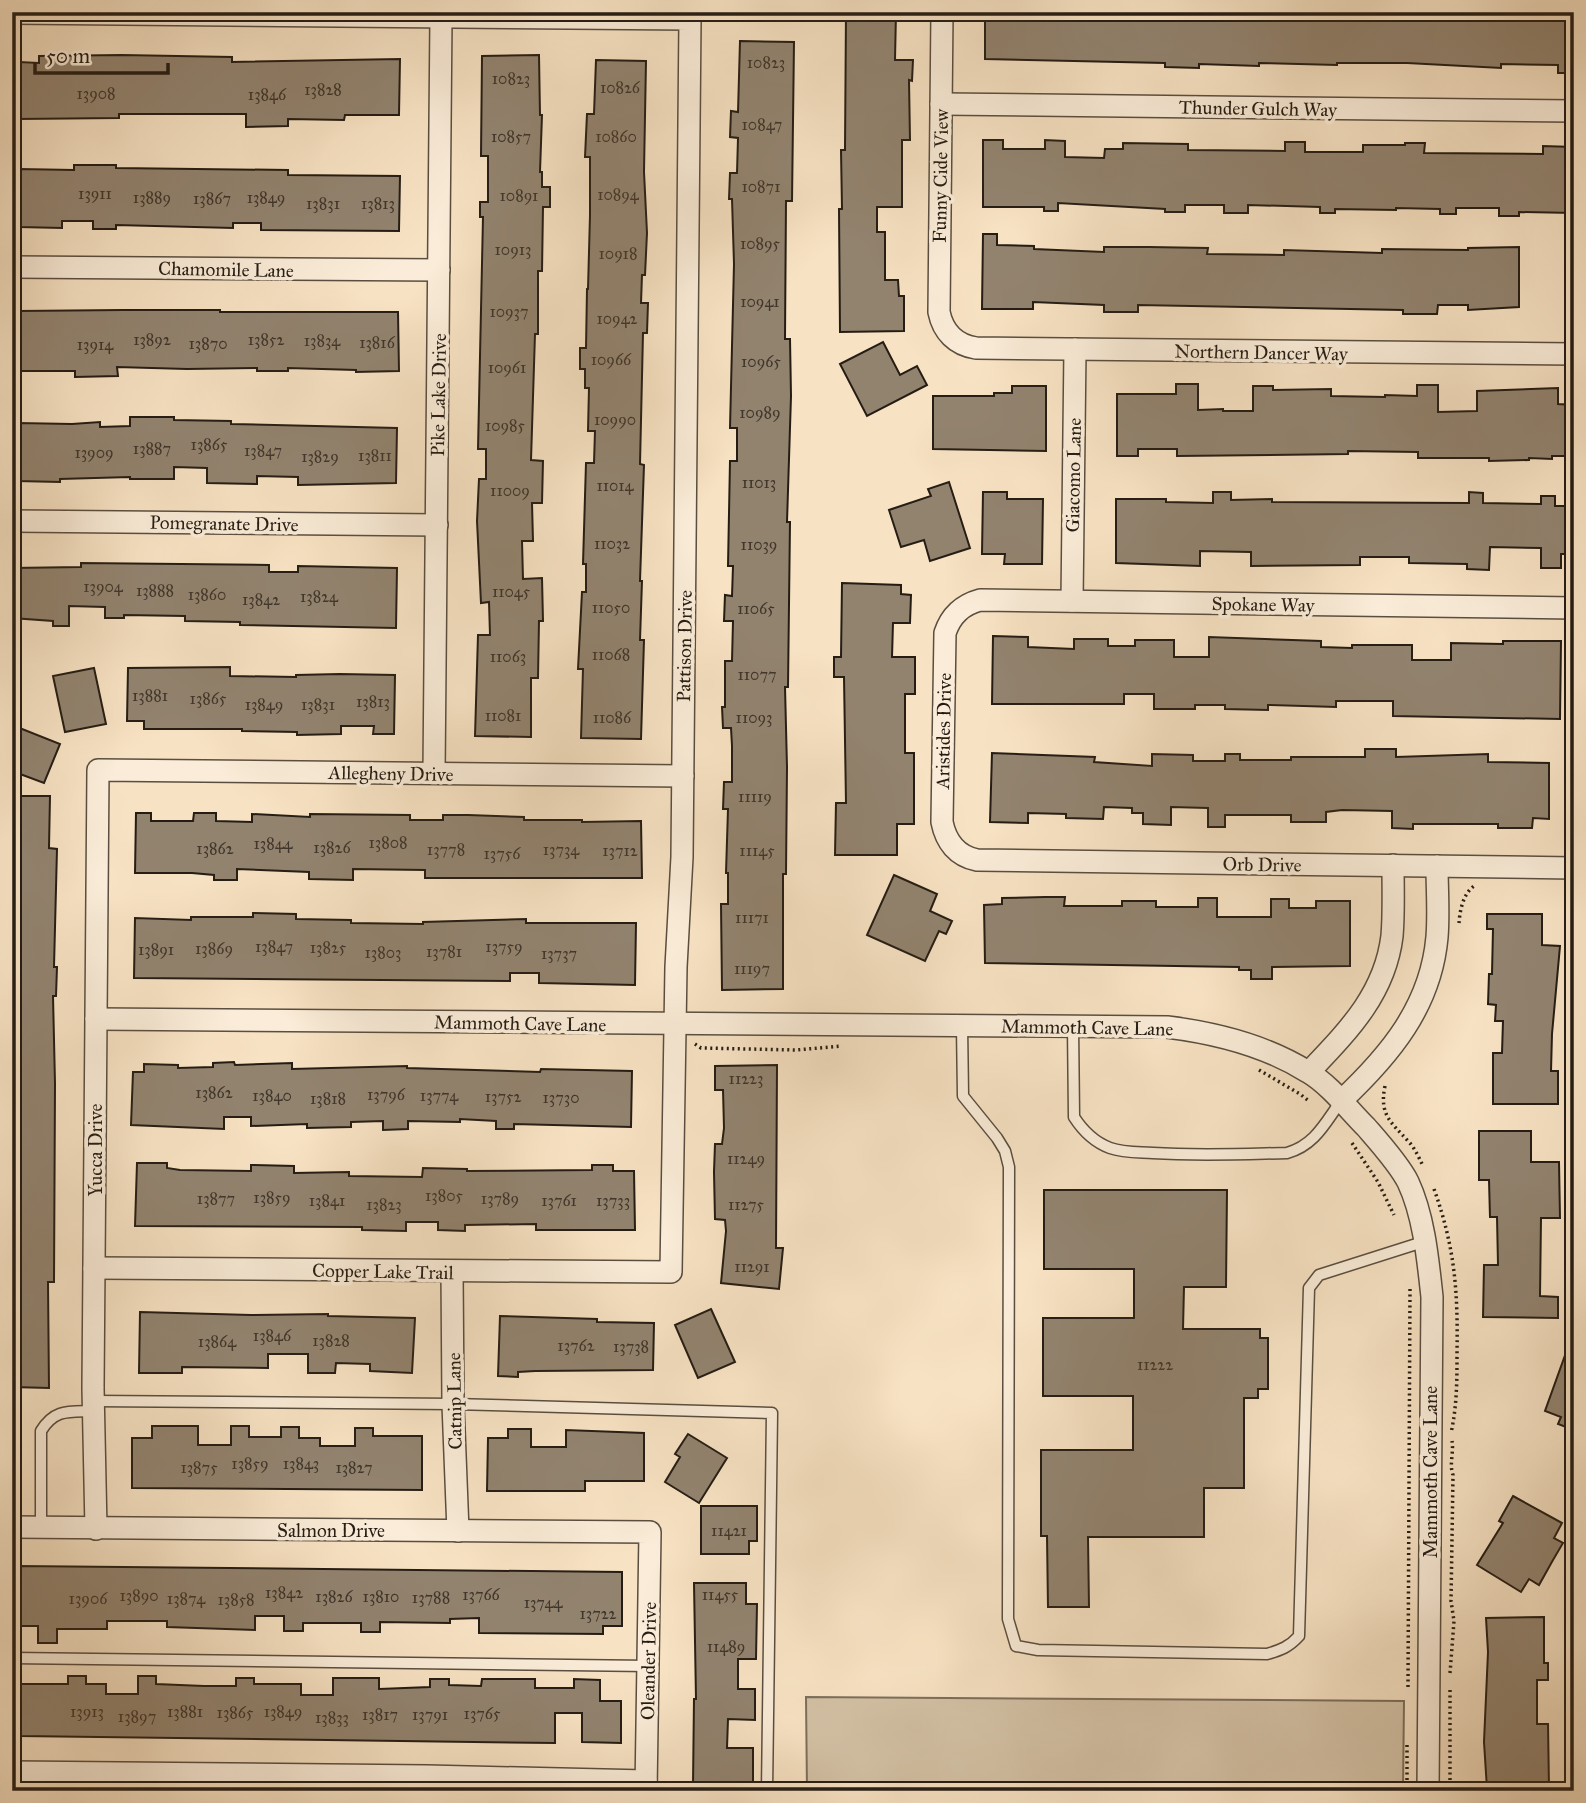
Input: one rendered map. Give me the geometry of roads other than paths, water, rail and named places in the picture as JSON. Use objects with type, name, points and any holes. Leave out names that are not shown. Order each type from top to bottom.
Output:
[{"type":"street","name":"Funny Cide View","points":[[943,12],[939,312],[943,326],[951,336]]},
{"type":"street","points":[[12,13],[441,17],[571,15]]},
{"type":"street","name":"Pattison Drive","points":[[571,15],[690,19],[682,880],[676,967],[671,1272]]},
{"type":"street","name":"Pike Lake Drive","points":[[434,774],[441,17]]},
{"type":"street","name":"Thunder Gulch Way","points":[[941,104],[1574,111]]},
{"type":"street","name":"Chamomile Lane","points":[[12,267],[439,271]]},
{"type":"street","name":"Northern Dancer Way","points":[[951,336],[962,344],[976,348],[1574,354]]},
{"type":"street","name":"Giacomo Lane","points":[[1072,601],[1075,349]]},
{"type":"street","name":"Pomegranate Drive","points":[[12,521],[436,525]]},
{"type":"street","name":"Spokane Way","points":[[956,613],[968,604],[980,600],[1574,608]]},
{"type":"street","name":"Aristides Drive","points":[[954,849],[942,822],[944,640],[947,625],[956,613]]},
{"type":"street","name":"Allegheny Drive","points":[[98,771],[683,776]]},
{"type":"street","name":"Yucca Drive","points":[[96,1529],[94,1268],[98,771]]},
{"type":"street","name":"Orb Drive","points":[[954,849],[968,858],[982,860],[1574,868]]},
{"type":"street","points":[[1309,1072],[1359,1017],[1378,986],[1392,936],[1393,865]]},
{"type":"street","points":[[1341,1101],[1392,1048],[1418,1006],[1429,976],[1437,939],[1437,866]]},
{"type":"street","name":"Mammoth Cave Lane","points":[[96,1019],[1167,1027],[1213,1033],[1257,1047],[1309,1072],[1341,1101],[1376,1139],[1408,1182],[1426,1241],[1432,1297],[1429,1791]]},
{"type":"street","name":"Copper Lake Trail","points":[[94,1268],[671,1272]]},
{"type":"street","name":"Catnip Lane","points":[[452,1271],[458,1531]]},
{"type":"street","name":"Salmon Drive","points":[[12,1527],[650,1532]]},
{"type":"street","name":"Oleander Drive","points":[[646,1786],[650,1532]]},
{"type":"street","points":[[12,1772],[339,1783],[646,1786]]},
{"type":"lane","points":[[961,1026],[963,1097],[997,1138],[1009,1167],[1008,1619],[1016,1646],[1038,1650],[1267,1654],[1288,1647],[1294,1642],[1299,1636],[1309,1288],[1319,1275],[1426,1241]]},
{"type":"lane","points":[[1073,1026],[1074,1117],[1088,1134],[1110,1148],[1127,1152],[1184,1155],[1287,1153],[1310,1143],[1341,1101]]},
{"type":"lane","points":[[41,1528],[41,1430],[48,1420],[59,1413],[94,1406],[453,1405],[772,1413],[767,1791]]},
{"type":"lane","points":[[12,1658],[649,1666]]}]
